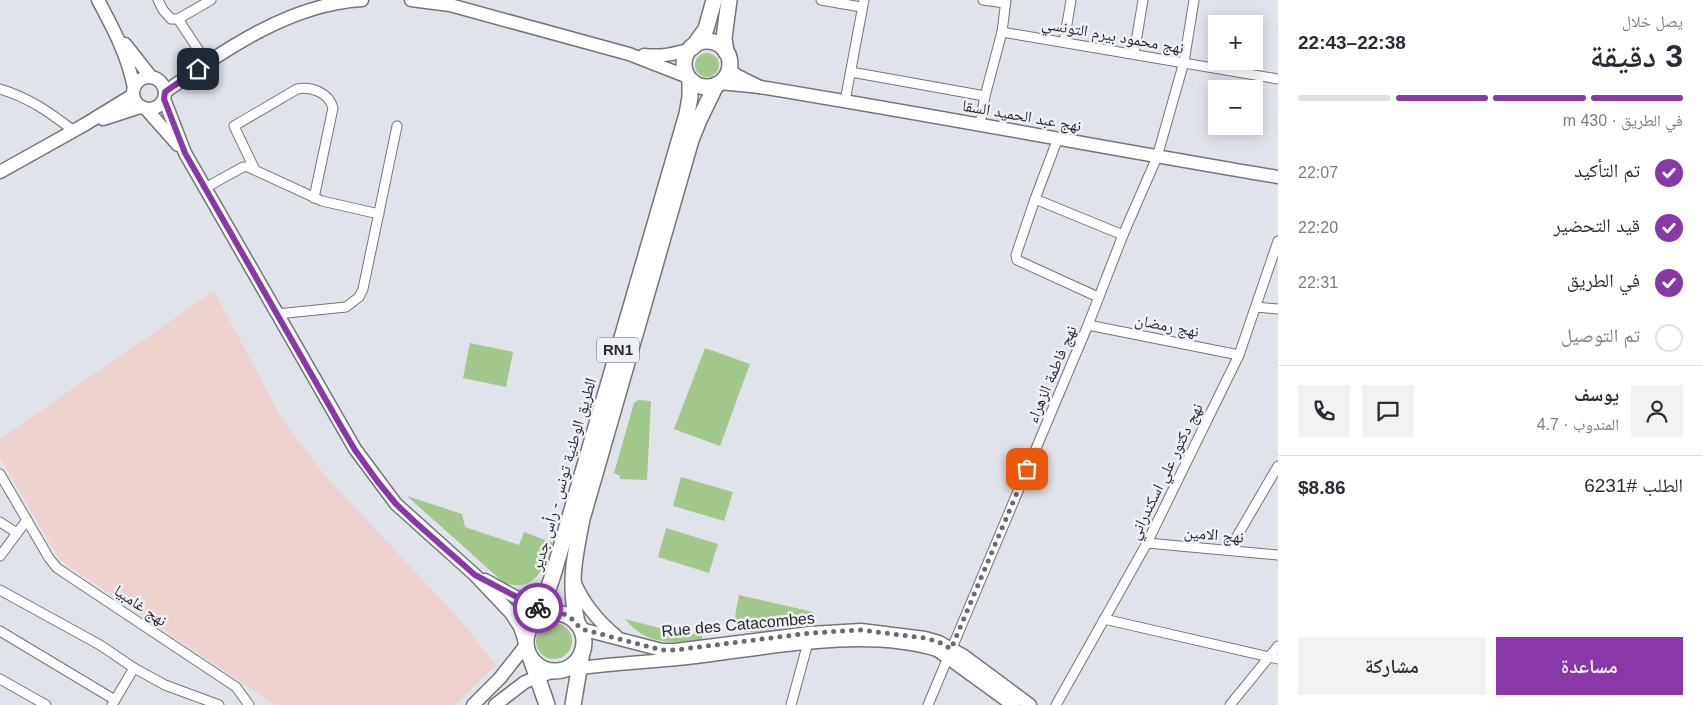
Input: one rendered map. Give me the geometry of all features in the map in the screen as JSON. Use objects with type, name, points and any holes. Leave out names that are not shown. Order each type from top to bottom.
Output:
[{"type":"main road","points":[[98,0],[114,30],[131,72],[134,100],[144,108],[185,153]]},
{"type":"main road","points":[[79,128],[144,108],[157,107],[165,96],[202,66],[309,5],[362,0]]},
{"type":"main road","points":[[411,0],[450,2],[629,54],[689,78],[702,86],[718,84],[760,87]]},
{"type":"main road","name":"RN1","points":[[689,78],[685,70],[684,62],[686,55],[706,29],[714,0]]},
{"type":"main road","points":[[729,0],[724,38],[730,63],[729,69],[736,75],[760,87]]},
{"type":"main road","points":[[114,30],[142,67],[162,83],[185,153],[355,450],[396,504],[475,575],[511,613],[520,627],[546,705]]},
{"type":"main road","points":[[629,54],[660,57],[707,42],[714,43],[726,52]]},
{"type":"main road","points":[[0,172],[79,128],[133,91],[141,80],[155,79],[202,66]]},
{"type":"main road","name":"RN1","points":[[718,84],[724,79],[729,69]]},
{"type":"main road","name":"الطريق الوطنية تونس - رأس جدير","points":[[545,613],[553,575],[687,114],[690,97],[689,78]]},
{"type":"main road","name":"الطريق الوطنية تونس - رأس جدير","points":[[579,626],[573,602],[572,576],[582,519],[691,140],[718,84]]},
{"type":"main road","name":"نهج عبد الحميد السقا","points":[[760,87],[1278,177]]},
{"type":"main road","points":[[475,575],[545,613],[564,614],[579,626]]},
{"type":"main road","points":[[572,576],[579,594],[590,610],[602,625],[618,637]]},
{"type":"main road","name":"RN1","points":[[527,648],[529,629],[545,613]]},
{"type":"main road","name":"RN1","points":[[573,705],[582,651],[583,636],[579,626]]},
{"type":"main road","name":"Rue des Catacombes","points":[[579,626],[662,650],[810,638],[859,639],[923,646],[950,653],[1030,705]]},
{"type":"main road","name":"Rue des Catacombes","points":[[495,705],[525,682],[559,670],[670,660],[810,638]]},
{"type":"main road","points":[[527,648],[537,665],[545,670],[559,670],[576,662],[582,651]]},
{"type":"main road","points":[[474,705],[527,648]]},
{"type":"main road","name":"Rue des Catacombes","points":[[950,653],[1013,705]]},
{"type":"street","points":[[158,0],[171,19],[178,19],[211,0]]},
{"type":"street","points":[[821,0],[862,4],[845,101]]},
{"type":"street","points":[[980,124],[985,96],[1002,32],[1005,2],[983,0]]},
{"type":"street","points":[[1064,42],[1071,0]]},
{"type":"street","points":[[1134,54],[1143,0]]},
{"type":"street","name":"نهج فاطمة الزهراء","points":[[928,705],[1157,157],[1184,62],[1194,0]]},
{"type":"street","points":[[178,19],[202,66]]},
{"type":"street","name":"نهج محمود بيرم التونسي","points":[[1002,32],[1278,79]]},
{"type":"street","points":[[851,72],[985,96]]},
{"type":"street","points":[[254,168],[234,126],[297,89],[305,88],[326,95],[331,101],[333,108],[314,198]]},
{"type":"street","points":[[0,89],[19,94],[79,128]]},
{"type":"street","points":[[277,314],[346,306],[354,302],[359,296],[363,289],[396,126]]},
{"type":"street","points":[[1058,138],[1016,255],[1017,260],[1098,297]]},
{"type":"street","points":[[205,188],[243,167],[254,168],[322,202],[378,214]]},
{"type":"street","points":[[1035,199],[1123,235]]},
{"type":"street","name":"نهج دكتور علي اسكندراني","points":[[1056,705],[1147,543],[1239,355],[1278,241]]},
{"type":"street","points":[[1256,307],[1278,308]]},
{"type":"street","name":"نهج رمضان","points":[[1088,325],[1239,355]]},
{"type":"street","points":[[1229,550],[1278,466]]},
{"type":"street","name":"نهج غامبيا","points":[[0,474],[56,568],[236,687],[249,705]]},
{"type":"street","points":[[0,556],[27,520]]},
{"type":"street","points":[[0,522],[17,533]]},
{"type":"street","name":"نهج الامين","points":[[1147,543],[1278,555]]},
{"type":"street","points":[[0,590],[100,645],[134,668],[166,685],[219,705]]},
{"type":"street","points":[[1104,618],[1274,658]]},
{"type":"street","points":[[0,631],[114,702],[134,668]]},
{"type":"street","points":[[791,705],[810,638]]},
{"type":"street","points":[[1230,705],[1274,658],[1278,646]]},
{"type":"street","points":[[0,679],[46,705]]},
{"type":"shaded area","points":[[214,291],[282,419],[328,479],[455,614],[496,665],[455,705],[275,705],[60,560],[0,458],[0,439]]},
{"type":"green space","points":[[707,53],[715,57],[719,65],[715,73],[707,77],[699,73],[695,65],[699,57]]},
{"type":"green space","points":[[470,343],[513,352],[506,387],[463,378]]},
{"type":"green space","points":[[705,348],[750,364],[720,446],[674,429]]},
{"type":"green space","points":[[638,400],[651,401],[647,480],[620,479],[620,476],[614,473],[634,403]]},
{"type":"green space","points":[[681,477],[733,492],[724,521],[673,506]]},
{"type":"green space","points":[[407,496],[462,514],[465,527],[519,545],[524,532],[553,543],[542,569],[530,582],[523,585],[503,582]]},
{"type":"green space","points":[[666,528],[718,544],[709,573],[658,557]]},
{"type":"green space","points":[[739,595],[813,612],[811,624],[759,632],[741,630],[735,624]]},
{"type":"green space","points":[[625,619],[674,632],[702,635],[702,639],[698,642],[667,642],[649,638],[641,634]]},
{"type":"green space","points":[[554,623],[561,624],[567,628],[571,634],[571,648],[567,654],[561,658],[554,659],[547,658],[541,654],[537,648],[536,641],[537,634],[541,628],[547,624]]},
{"type":"way so far","points":[[538,608],[564,614],[577,623],[581,629],[618,637],[662,650],[810,633],[861,630],[925,638],[939,642],[951,649],[1027,469]]},
{"type":"route","points":[[198,69],[165,92],[164,99],[185,153],[355,450],[396,504],[475,575],[538,608]]}]
